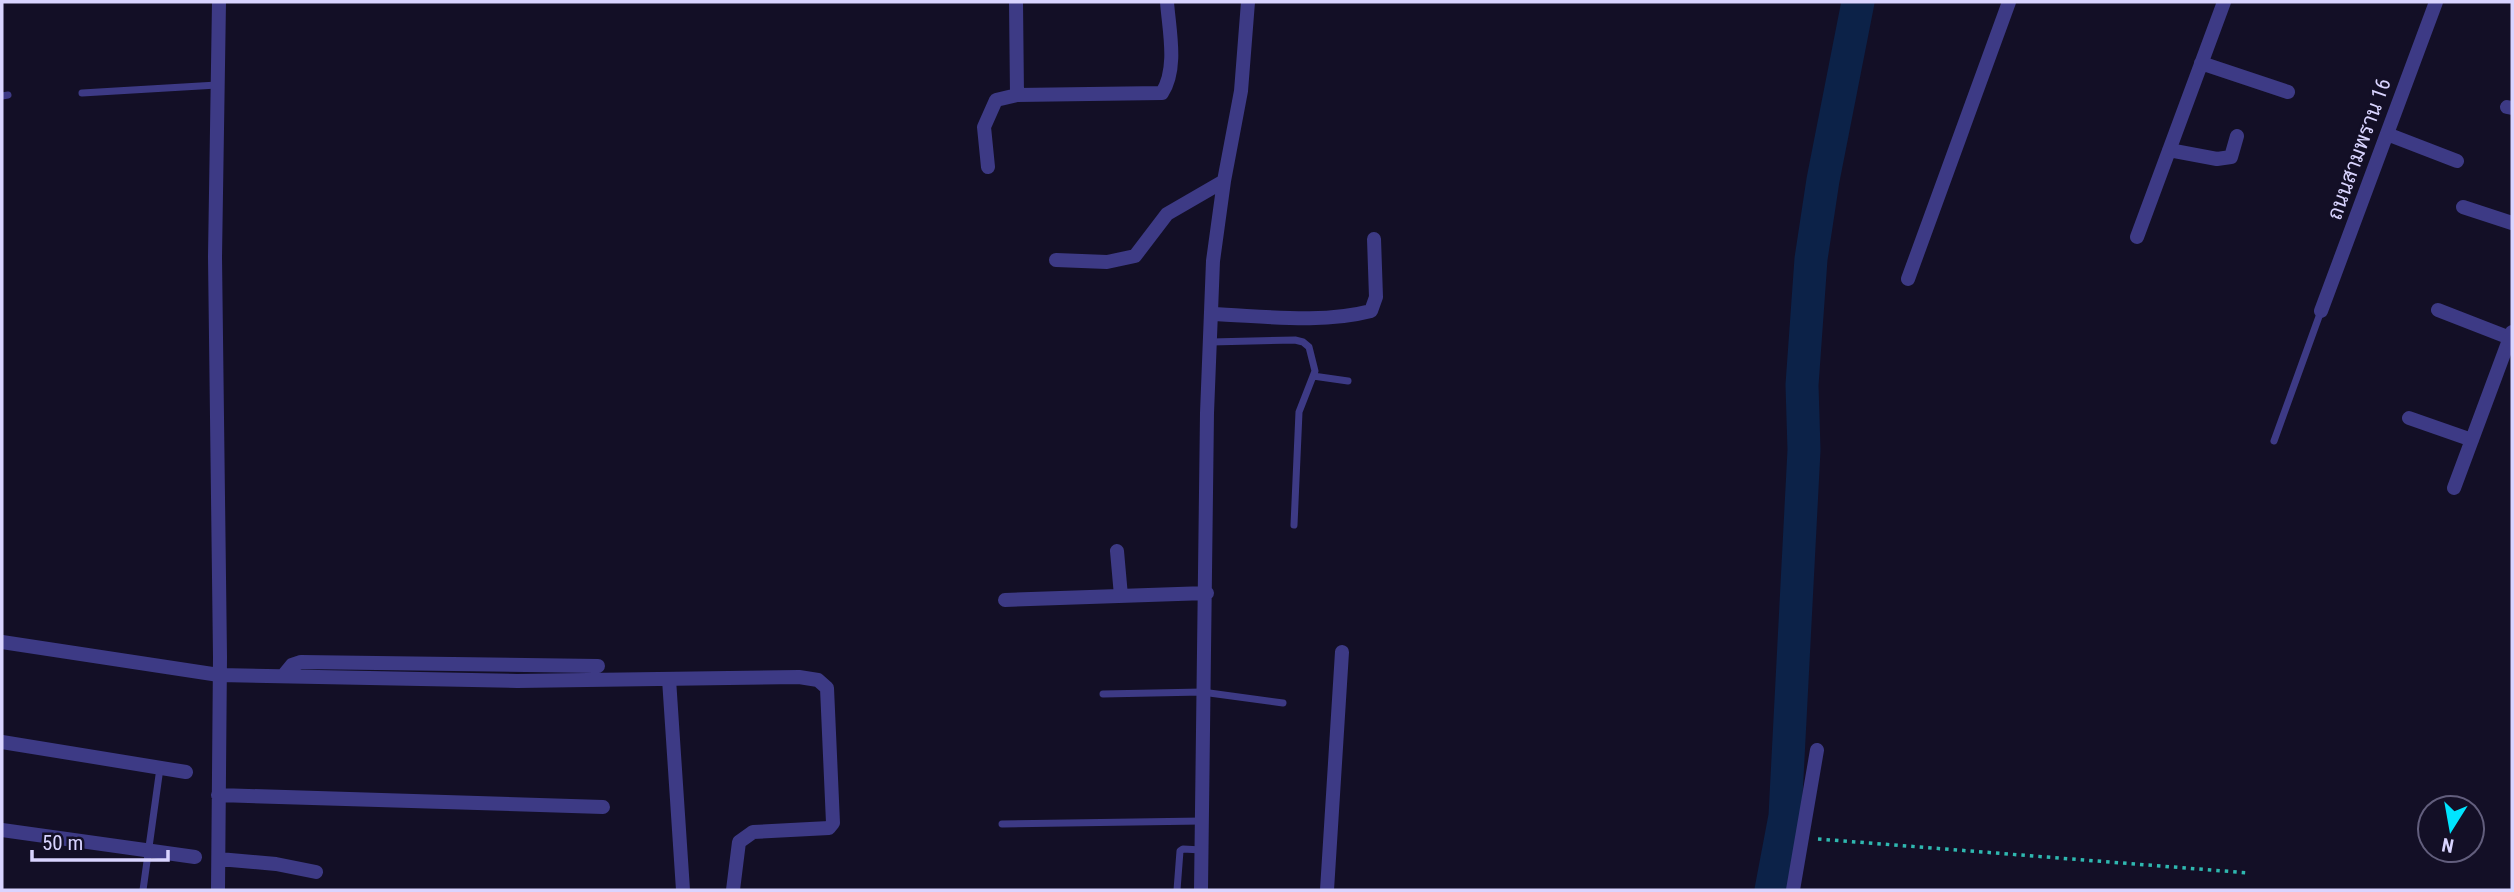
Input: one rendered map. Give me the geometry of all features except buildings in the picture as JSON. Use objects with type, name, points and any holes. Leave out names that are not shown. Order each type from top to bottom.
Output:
[{"type":"street","points":[[218,890],[215,257],[219,2]]},
{"type":"street","points":[[1016,2],[1017,95]]},
{"type":"street","points":[[988,167],[984,127],[996,100],[1017,95],[1162,93],[1169,82],[1170,71],[1167,2]]},
{"type":"street","points":[[1201,890],[1202,692],[1207,593],[1208,413],[1213,261],[1224,181],[1241,91],[1248,2]]},
{"type":"street","points":[[1908,279],[2009,2]]},
{"type":"street","points":[[2137,237],[2224,2]]},
{"type":"street","name":"ถนนสามพราน 16","points":[[2321,311],[2437,2]]},
{"type":"street","points":[[2201,63],[2288,92]]},
{"type":"street","points":[[2387,134],[2457,161]]},
{"type":"street","points":[[2169,150],[2217,159],[2231,157],[2237,136]]},
{"type":"street","points":[[1056,260],[1107,262],[1135,256],[1167,214],[1224,181]]},
{"type":"street","points":[[2463,207],[2512,223]]},
{"type":"street","points":[[1212,314],[1317,318],[1371,311],[1376,297],[1374,239]]},
{"type":"street","points":[[2438,310],[2511,335],[2454,488]]},
{"type":"street","points":[[2409,418],[2472,440]]},
{"type":"street","points":[[1117,551],[1122,596]]},
{"type":"street","points":[[1005,600],[1207,593]]},
{"type":"street","points":[[2,642],[219,675],[517,681],[799,677],[818,680],[827,688],[833,823],[829,828],[753,832],[744,837],[739,842],[733,890]]},
{"type":"street","points":[[1327,890],[1342,652]]},
{"type":"street","points":[[283,676],[292,665],[301,662],[598,666]]},
{"type":"street","points":[[669,679],[683,890]]},
{"type":"street","points":[[2,742],[186,772]]},
{"type":"street","points":[[1793,890],[1817,750]]},
{"type":"street","points":[[218,795],[603,807]]},
{"type":"street","points":[[2,830],[195,857]]},
{"type":"street","points":[[219,859],[276,864],[316,872]]},
{"type":"lane","points":[[82,93],[218,85]]},
{"type":"lane","points":[[2274,441],[2321,311]]},
{"type":"lane","points":[[1211,342],[1303,342],[1308,347],[1315,371],[1300,412],[1294,524]]},
{"type":"lane","points":[[1313,376],[1348,381]]},
{"type":"lane","points":[[1103,694],[1202,692],[1283,703]]},
{"type":"lane","points":[[143,890],[160,768]]},
{"type":"lane","points":[[1002,824],[1203,821]]},
{"type":"lane","points":[[1177,890],[1180,851],[1202,850]]},
{"type":"path","points":[[1802,838],[2249,873]]},
{"type":"waterway","points":[[1771,890],[1785,816],[1804,450],[1802,385],[1811,259],[1823,180],[1858,2]]}]
